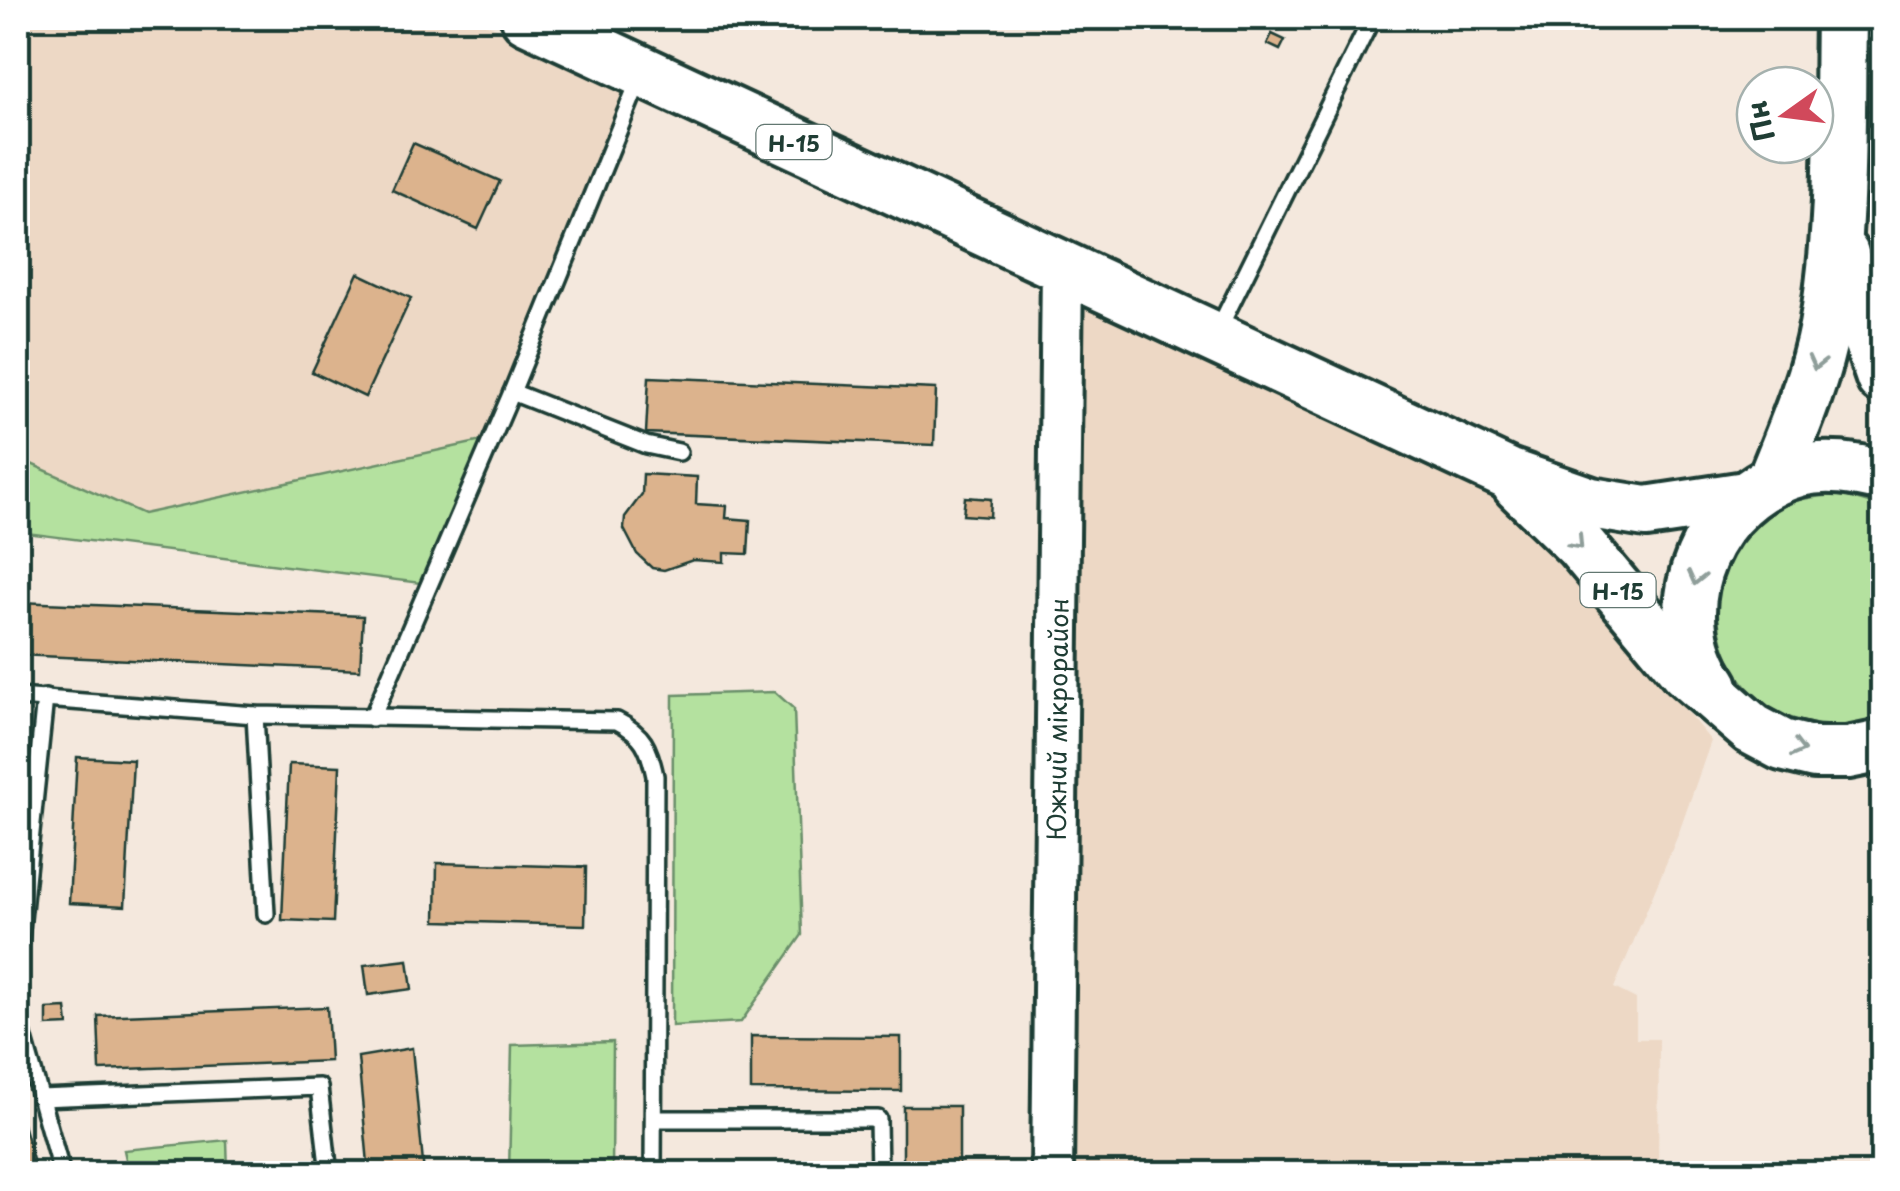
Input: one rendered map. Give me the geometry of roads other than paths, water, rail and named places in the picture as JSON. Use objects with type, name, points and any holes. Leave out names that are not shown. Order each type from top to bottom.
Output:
[{"type":"main road","name":"Н-15","points":[[527,18],[1508,474],[1591,503],[1646,512],[1760,488]]},
{"type":"main road","points":[[1760,488],[1809,391],[1824,329],[1838,232],[1841,18]]},
{"type":"main road","points":[[1838,232],[1882,378]]},
{"type":"main road","points":[[1727,706],[1708,679],[1695,648],[1690,614],[1704,549],[1722,520],[1760,488],[1800,471],[1830,467],[1882,476]]},
{"type":"main road","name":"Н-15","points":[[1508,474],[1580,545],[1685,671],[1752,729],[1782,745],[1815,753],[1848,753],[1882,746]]},
{"type":"street","name":"Южний мікрорайон","points":[[1052,1174],[1062,266]]},
{"type":"lane","points":[[1216,336],[1365,21]]},
{"type":"lane","points":[[372,718],[512,392],[642,71]]},
{"type":"lane","points":[[512,392],[646,445],[679,452]]},
{"type":"lane","points":[[18,697],[255,715],[617,720],[638,731],[649,748],[655,776],[654,1174]]},
{"type":"lane","points":[[18,958],[45,698]]},
{"type":"lane","points":[[255,715],[266,914]]},
{"type":"lane","points":[[18,1018],[62,1174]]},
{"type":"lane","points":[[40,1098],[318,1087],[330,1174]]},
{"type":"lane","points":[[654,1119],[878,1119],[878,1174]]}]
